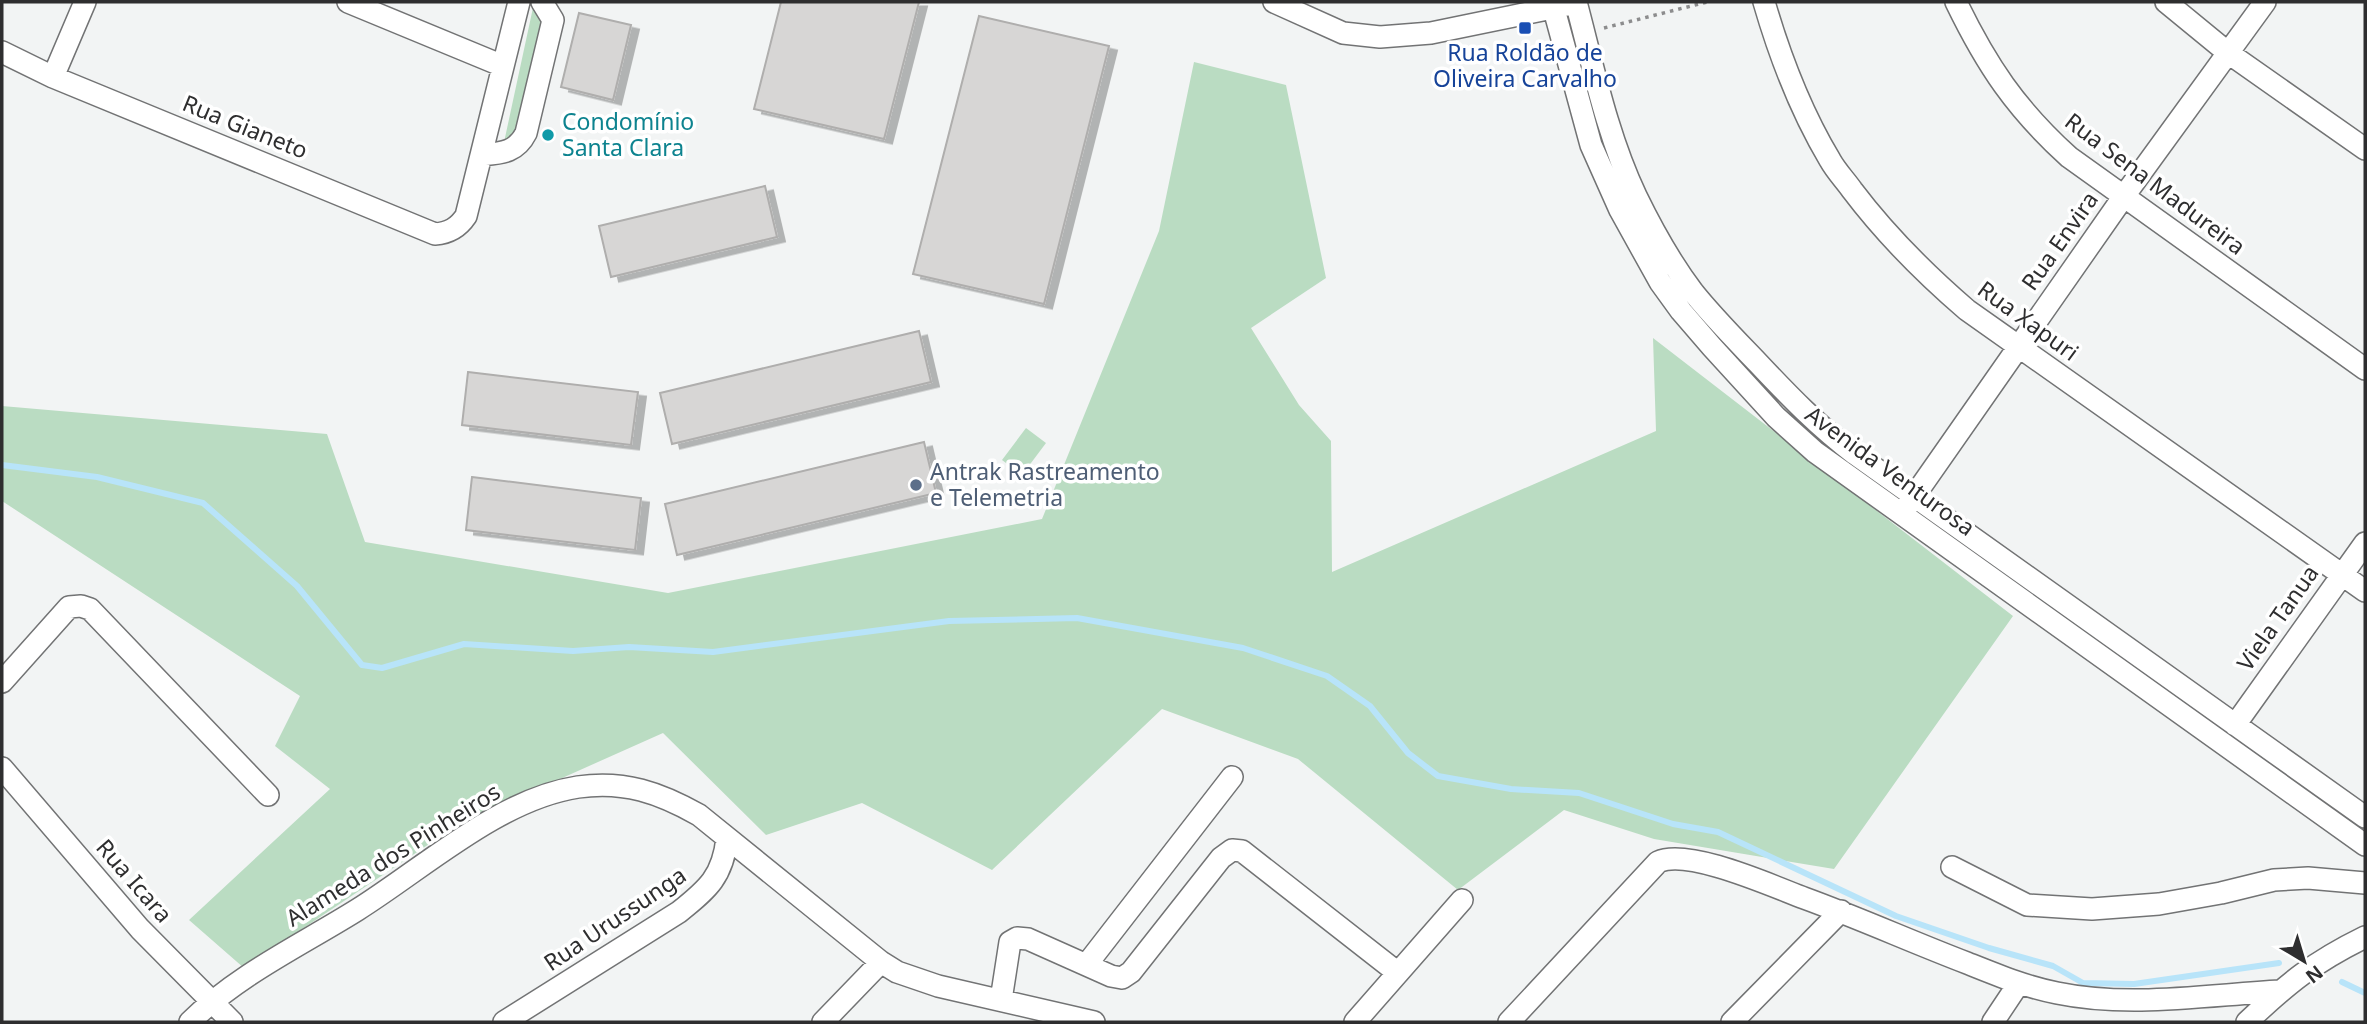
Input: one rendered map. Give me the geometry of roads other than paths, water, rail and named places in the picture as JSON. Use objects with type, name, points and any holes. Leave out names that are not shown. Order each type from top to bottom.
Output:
[{"type":"street","points":[[53,77],[85,2]]},
{"type":"street","points":[[348,2],[503,66]]},
{"type":"street","points":[[519,2],[481,155],[507,152],[516,147],[526,133],[553,20],[542,2]]},
{"type":"street","points":[[1274,2],[1343,33],[1380,37],[1431,33],[1577,2]]},
{"type":"street","name":"Avenida Venturosa","points":[[1577,2],[1624,166],[1635,195],[1673,264],[1714,316],[1810,418],[1847,448],[2365,817]]},
{"type":"street","name":"Rua Xapuri","points":[[1764,2],[1801,107],[1831,162],[1874,219],[1920,269],[1967,310],[2365,591]]},
{"type":"street","name":"Rua Sena Madureira","points":[[1956,2],[1979,49],[2036,128],[2069,157],[2365,369]]},
{"type":"street","points":[[2166,2],[2227,52],[2365,149]]},
{"type":"street","name":"Rua Envira","points":[[1903,514],[2017,346],[2265,2]]},
{"type":"street","name":"Avenida Venturosa","points":[[1553,5],[1595,154],[1620,210],[1660,282],[1712,347],[1792,433],[2365,845]]},
{"type":"street","name":"Rua Gianeto","points":[[2,52],[53,77],[435,233],[455,229],[466,216],[481,155]]},
{"type":"street","name":"Viela Tanua","points":[[2235,725],[2365,542]]},
{"type":"street","points":[[2,682],[69,607],[90,609],[268,795]]},
{"type":"street","name":"Rua Icara","points":[[2,768],[140,929],[232,1022]]},
{"type":"street","points":[[1087,964],[1232,777]]},
{"type":"street","name":"Alameda dos Pinheiros","points":[[190,1022],[210,1002],[511,809],[550,793],[580,787],[618,786],[647,790],[699,815],[881,962],[897,972],[1071,1020],[1094,1022]]},
{"type":"street","name":"Rua Urussunga","points":[[504,1022],[680,912],[703,893],[721,868],[727,838]]},
{"type":"street","points":[[1001,1000],[1010,942],[1017,938],[1028,939],[1111,976],[1122,978],[1131,972],[1221,858],[1232,850],[1242,851],[1398,973]]},
{"type":"street","points":[[1509,1022],[1658,862],[1675,857],[1722,868],[1840,911],[2019,983],[2059,993],[2098,998],[2158,999],[2280,991]]},
{"type":"street","points":[[1952,867],[2027,905],[2092,909],[2159,904],[2274,880],[2308,878],[2365,883]]},
{"type":"street","points":[[1355,1022],[1462,900]]},
{"type":"street","points":[[1732,1022],[1840,911]]},
{"type":"street","points":[[2247,1022],[2314,964],[2365,937]]},
{"type":"street","points":[[822,1022],[881,962]]},
{"type":"street","points":[[1993,1022],[2019,983]]},
{"type":"waterway","points":[[2,465],[97,477],[203,503],[297,586],[362,665],[382,668],[464,644],[573,651],[629,647],[713,652],[949,621],[1077,618],[1243,648],[1327,676],[1370,706],[1408,753],[1438,776],[1511,789],[1579,793],[1673,824],[1718,832],[1896,916],[1989,948],[2053,966],[2083,983],[2134,984],[2279,963]]},
{"type":"waterway","points":[[2342,982],[2365,993]]},
{"type":"place","name":"Rua Roldão de Oliveira Carvalho","points":[[1525,28]]},
{"type":"place","name":"Condomínio Santa Clara","points":[[548,135]]},
{"type":"place","name":"Antrak Rastreamento e Telemetria","points":[[916,485]]}]
